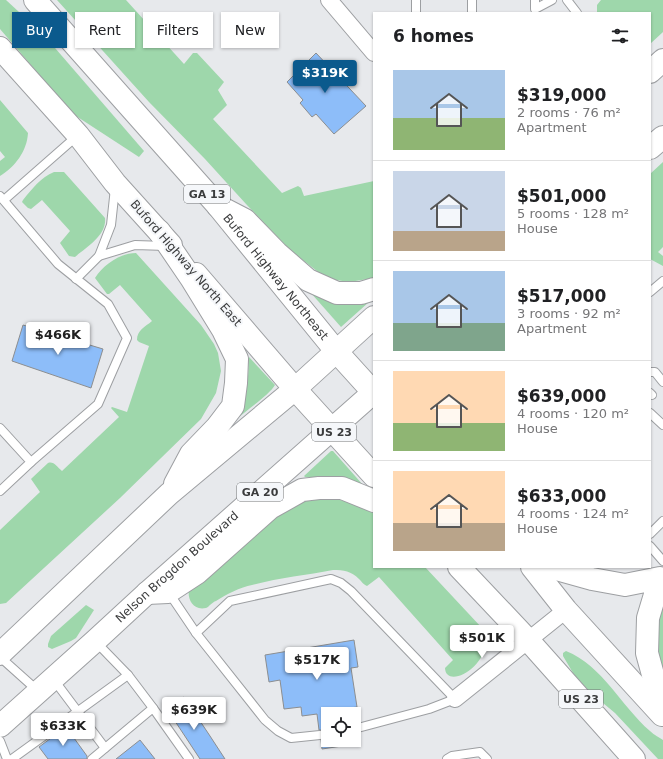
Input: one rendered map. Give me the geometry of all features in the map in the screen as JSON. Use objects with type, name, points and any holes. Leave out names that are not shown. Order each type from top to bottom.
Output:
[{"type":"main road","name":"Buford Highway Northeast","points":[[35,0],[218,206],[336,351],[373,392]]},
{"type":"main road","name":"Buford Highway North East","points":[[0,48],[78,135],[115,183],[295,389],[373,475]]},
{"type":"main road","points":[[651,71],[663,60]]},
{"type":"main road","points":[[651,147],[663,137]]},
{"type":"main road","points":[[218,206],[245,220],[277,253],[308,280],[337,293],[361,293],[373,289]]},
{"type":"main road","points":[[164,239],[223,330],[237,359],[236,383],[232,406],[217,427],[191,454],[169,494]]},
{"type":"main road","points":[[0,655],[169,494],[295,389],[373,319]]},
{"type":"main road","name":"Nelson Brogdon Boulevard","points":[[0,726],[95,641],[146,592],[373,394]]},
{"type":"main road","points":[[146,592],[168,592],[197,573],[270,508],[302,490],[342,488],[373,501]]},
{"type":"main road","name":"US 23","points":[[460,568],[528,640],[634,759]]},
{"type":"main road","points":[[533,568],[566,610],[663,716]]},
{"type":"main road","points":[[553,568],[592,579],[625,585],[662,571]]},
{"type":"main road","points":[[662,571],[648,618],[647,653],[663,711]]},
{"type":"street","points":[[330,0],[373,52]]},
{"type":"street","points":[[455,699],[566,610]]},
{"type":"lane","points":[[416,0],[416,12]]},
{"type":"lane","points":[[472,0],[472,12]]},
{"type":"lane","points":[[535,0],[535,9],[552,0]]},
{"type":"lane","points":[[567,0],[576,12]]},
{"type":"lane","points":[[0,491],[98,404],[127,338],[108,304],[58,264],[2,198],[78,135]]},
{"type":"lane","points":[[76,279],[99,256],[111,225],[115,183]]},
{"type":"lane","points":[[99,256],[135,245],[164,239]]},
{"type":"lane","points":[[651,291],[663,281]]},
{"type":"lane","points":[[651,372],[655,372],[663,382]]},
{"type":"lane","points":[[651,414],[663,425]]},
{"type":"lane","points":[[0,428],[31,462]]},
{"type":"lane","points":[[651,533],[663,521]]},
{"type":"lane","points":[[651,548],[662,571]]},
{"type":"lane","points":[[196,633],[230,601],[331,579],[341,583],[455,699],[429,709],[361,727]]},
{"type":"lane","points":[[168,592],[196,633],[265,720],[290,738],[320,735]]},
{"type":"lane","points":[[95,641],[128,675],[189,759]]},
{"type":"lane","points":[[0,655],[46,685],[78,711],[105,748]]},
{"type":"lane","points":[[12,759],[128,675]]},
{"type":"lane","points":[[92,759],[153,708]]},
{"type":"lane","points":[[0,741],[7,759]]},
{"type":"lane","points":[[447,759],[452,756],[480,752],[487,759]]},
{"type":"green space","points":[[0,0],[6,0],[19,12],[12,12],[12,43],[0,29]]},
{"type":"green space","points":[[57,0],[126,0],[143,19],[143,48],[170,48],[184,64],[193,53],[197,53],[224,82],[218,90],[227,105],[213,119],[282,193],[298,186],[301,188],[304,196],[373,181],[373,278],[349,282],[336,280],[322,275],[290,250],[205,159],[149,102],[100,48],[135,48],[135,12],[75,12],[75,20]]},
{"type":"green space","points":[[601,0],[663,0],[663,32],[651,43],[651,12],[597,12],[597,5]]},
{"type":"green space","points":[[16,48],[55,48],[144,151],[139,157],[73,114]]},
{"type":"green space","points":[[0,100],[28,133],[23,152],[11,168],[0,176],[0,161],[5,157],[0,151]]},
{"type":"green space","points":[[663,162],[663,247],[658,252],[663,256],[663,266],[651,260],[651,173]]},
{"type":"green space","points":[[54,172],[64,172],[105,218],[105,224],[100,235],[75,257],[69,256],[60,243],[70,231],[42,200],[31,209],[22,202],[37,184],[49,174]]},
{"type":"green space","points":[[136,253],[201,325],[214,344],[218,353],[221,371],[216,393],[201,419],[120,498],[6,603],[0,604],[0,530],[40,492],[31,479],[48,463],[54,464],[62,471],[119,417],[111,408],[112,407],[127,412],[149,346],[139,342],[137,337],[142,329],[152,321],[120,285],[107,294],[95,278],[107,264],[118,257]]},
{"type":"green space","points":[[310,292],[369,302],[341,327]]},
{"type":"green space","points":[[249,357],[275,385],[263,397],[238,418],[236,418],[246,389]]},
{"type":"green space","points":[[331,451],[333,451],[363,485],[328,478],[304,476]]},
{"type":"green space","points":[[303,498],[331,499],[358,504],[373,513],[373,568],[426,568],[482,628],[485,640],[484,652],[478,662],[470,670],[462,675],[454,677],[448,675],[445,668],[453,660],[379,577],[367,586],[356,576],[344,571],[333,570],[272,580],[238,589],[213,602],[206,608],[198,608],[194,606],[189,597],[189,589],[229,548]]},
{"type":"green space","points":[[663,599],[663,670],[653,649],[660,602]]},
{"type":"green space","points":[[86,605],[94,610],[76,638],[52,649],[48,647],[51,636]]},
{"type":"green space","points":[[566,651],[591,666],[640,721],[663,740],[663,759],[658,759],[615,713],[579,683],[563,656],[563,653]]},
{"type":"building","points":[[316,53],[366,106],[334,134],[316,114],[312,117],[300,103],[303,100],[287,82]]},
{"type":"building","points":[[23,325],[103,349],[91,388],[12,361]]},
{"type":"building","points":[[354,640],[358,667],[351,668],[357,707],[321,707],[321,730],[319,730],[317,714],[302,716],[301,707],[284,709],[280,680],[269,682],[265,655]]},
{"type":"building","points":[[184,697],[225,759],[200,759],[167,709]]},
{"type":"building","points":[[66,727],[87,756],[87,759],[48,759],[39,747]]},
{"type":"building","points":[[140,740],[155,759],[116,759]]},
{"type":"building","points":[[322,747],[335,747],[322,749]]}]
